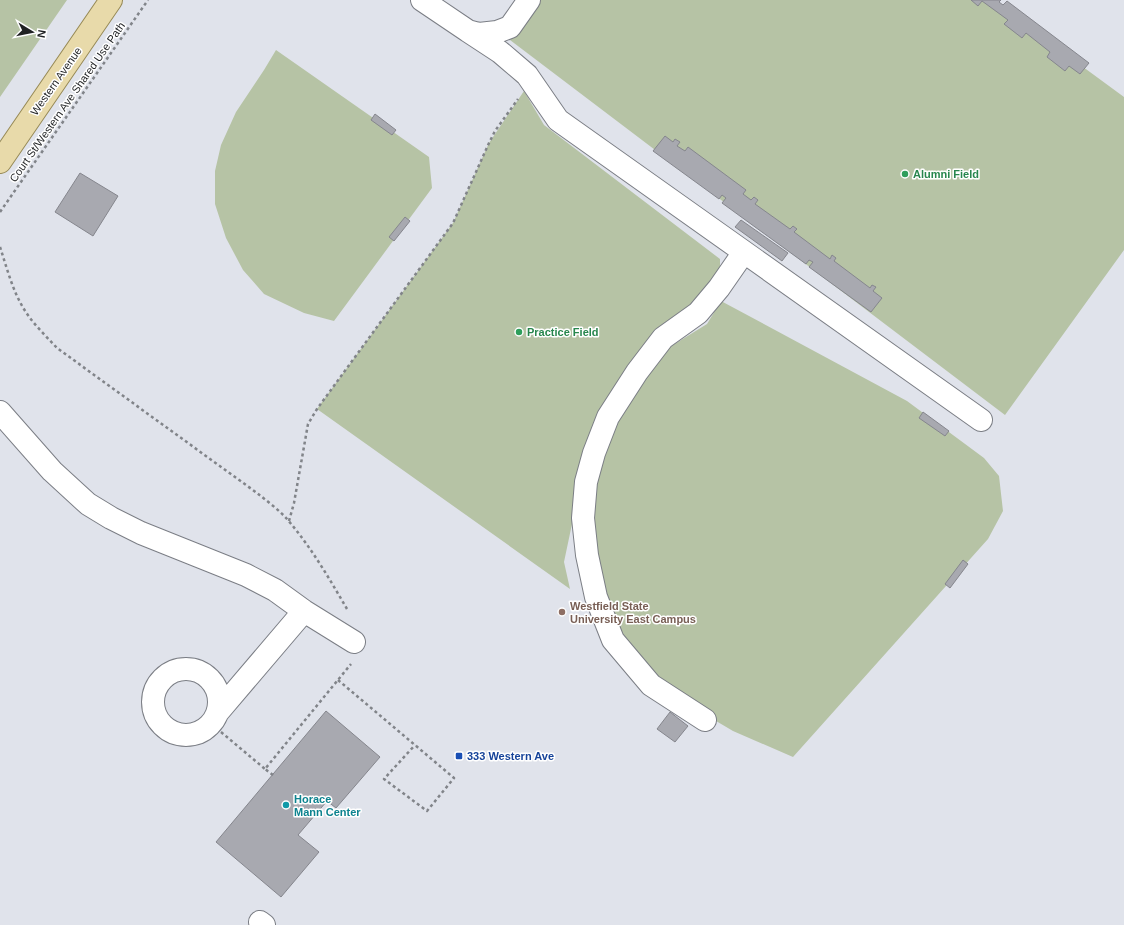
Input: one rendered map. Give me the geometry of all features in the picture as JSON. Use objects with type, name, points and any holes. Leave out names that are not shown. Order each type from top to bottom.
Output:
[{"type":"main road","name":"Western Avenue","points":[[0,162],[111,0]]},
{"type":"lane","points":[[422,0],[500,52],[527,75],[558,120],[981,420]]},
{"type":"lane","points":[[468,32],[479,34],[497,32],[510,27],[529,0]]},
{"type":"lane","points":[[705,720],[651,685],[613,640],[596,597],[587,555],[583,518],[586,482],[594,453],[608,418],[637,372],[663,338],[698,313],[719,288],[744,252]]},
{"type":"lane","points":[[0,412],[52,471],[88,504],[111,518],[141,533],[246,574],[275,590],[304,611],[354,642]]},
{"type":"lane","points":[[214,718],[220,702],[218,692],[213,682],[205,674],[196,670],[185,668],[174,671],[165,676],[158,684],[153,694],[153,705],[156,716],[161,724],[169,731],[188,736],[198,733],[207,728],[304,611]]},
{"type":"lane","points":[[209,678],[236,675],[245,671],[265,657]]},
{"type":"path","name":"Court St/Western Ave Shared Use Path","points":[[0,212],[148,0]]},
{"type":"path","points":[[289,522],[294,503],[308,424],[317,409],[453,223],[495,131],[520,97]]},
{"type":"path","points":[[0,247],[20,302],[30,318],[57,348],[257,493],[289,522],[316,556],[347,609]]},
{"type":"path","points":[[265,768],[352,664]]},
{"type":"path","points":[[338,680],[454,778],[427,811],[384,779],[414,745]]},
{"type":"path","points":[[214,718],[273,775]]},
{"type":"green space","points":[[0,0],[67,0],[0,97]]},
{"type":"green space","name":"Alumni Field","points":[[539,0],[992,0],[1124,97],[1124,250],[1005,415],[510,40]]},
{"type":"green space","points":[[276,50],[429,157],[432,188],[334,321],[304,313],[264,294],[243,270],[226,238],[215,204],[215,171],[221,145],[236,112]]},
{"type":"green space","name":"Practice Field","points":[[524,91],[544,125],[720,259],[720,266],[716,280],[676,322],[584,467],[564,562],[570,589],[317,409],[453,223],[489,143]]},
{"type":"green space","points":[[721,301],[907,401],[984,458],[999,476],[1003,511],[988,539],[793,757],[733,731],[689,705],[642,667],[619,638],[598,582],[593,531],[593,478],[613,423],[652,358],[707,324]]},
{"type":"building","points":[[971,0],[1001,0],[999,2],[1003,5],[1007,1],[1089,63],[1080,74],[1069,66],[1065,71],[1047,57],[1050,52],[1026,33],[1022,38],[1004,24],[1008,20],[982,1],[978,6]]},
{"type":"building","points":[[375,114],[396,130],[392,135],[371,120]]},
{"type":"building","points":[[665,136],[673,142],[675,139],[680,142],[677,146],[685,151],[688,147],[746,190],[743,194],[751,200],[754,197],[758,200],[755,204],[790,229],[793,226],[797,229],[794,232],[830,259],[832,255],[836,258],[834,261],[870,288],[872,285],[876,287],[873,291],[882,298],[871,312],[809,267],[813,262],[809,260],[806,264],[722,203],[726,198],[722,195],[719,199],[653,151]]},
{"type":"building","points":[[80,173],[118,196],[93,236],[55,212]]},
{"type":"building","points":[[405,217],[410,221],[394,241],[389,237]]},
{"type":"building","points":[[741,220],[788,253],[782,261],[735,227]]},
{"type":"building","points":[[923,412],[949,431],[945,436],[919,418]]},
{"type":"building","points":[[963,560],[968,564],[950,588],[945,584]]},
{"type":"building","name":"Horace Mann Center","points":[[326,711],[380,757],[336,808],[327,801],[298,835],[319,852],[281,897],[216,842]]},
{"type":"building","points":[[670,712],[688,726],[675,742],[657,729]]},
{"type":"place","name":"Alumni Field","points":[[905,174]]},
{"type":"place","name":"Practice Field","points":[[519,332]]},
{"type":"place","name":"Westfield State University East Campus","points":[[562,612]]},
{"type":"place","name":"333 Western Ave","points":[[459,756]]},
{"type":"place","name":"Horace Mann Center","points":[[286,805]]}]
